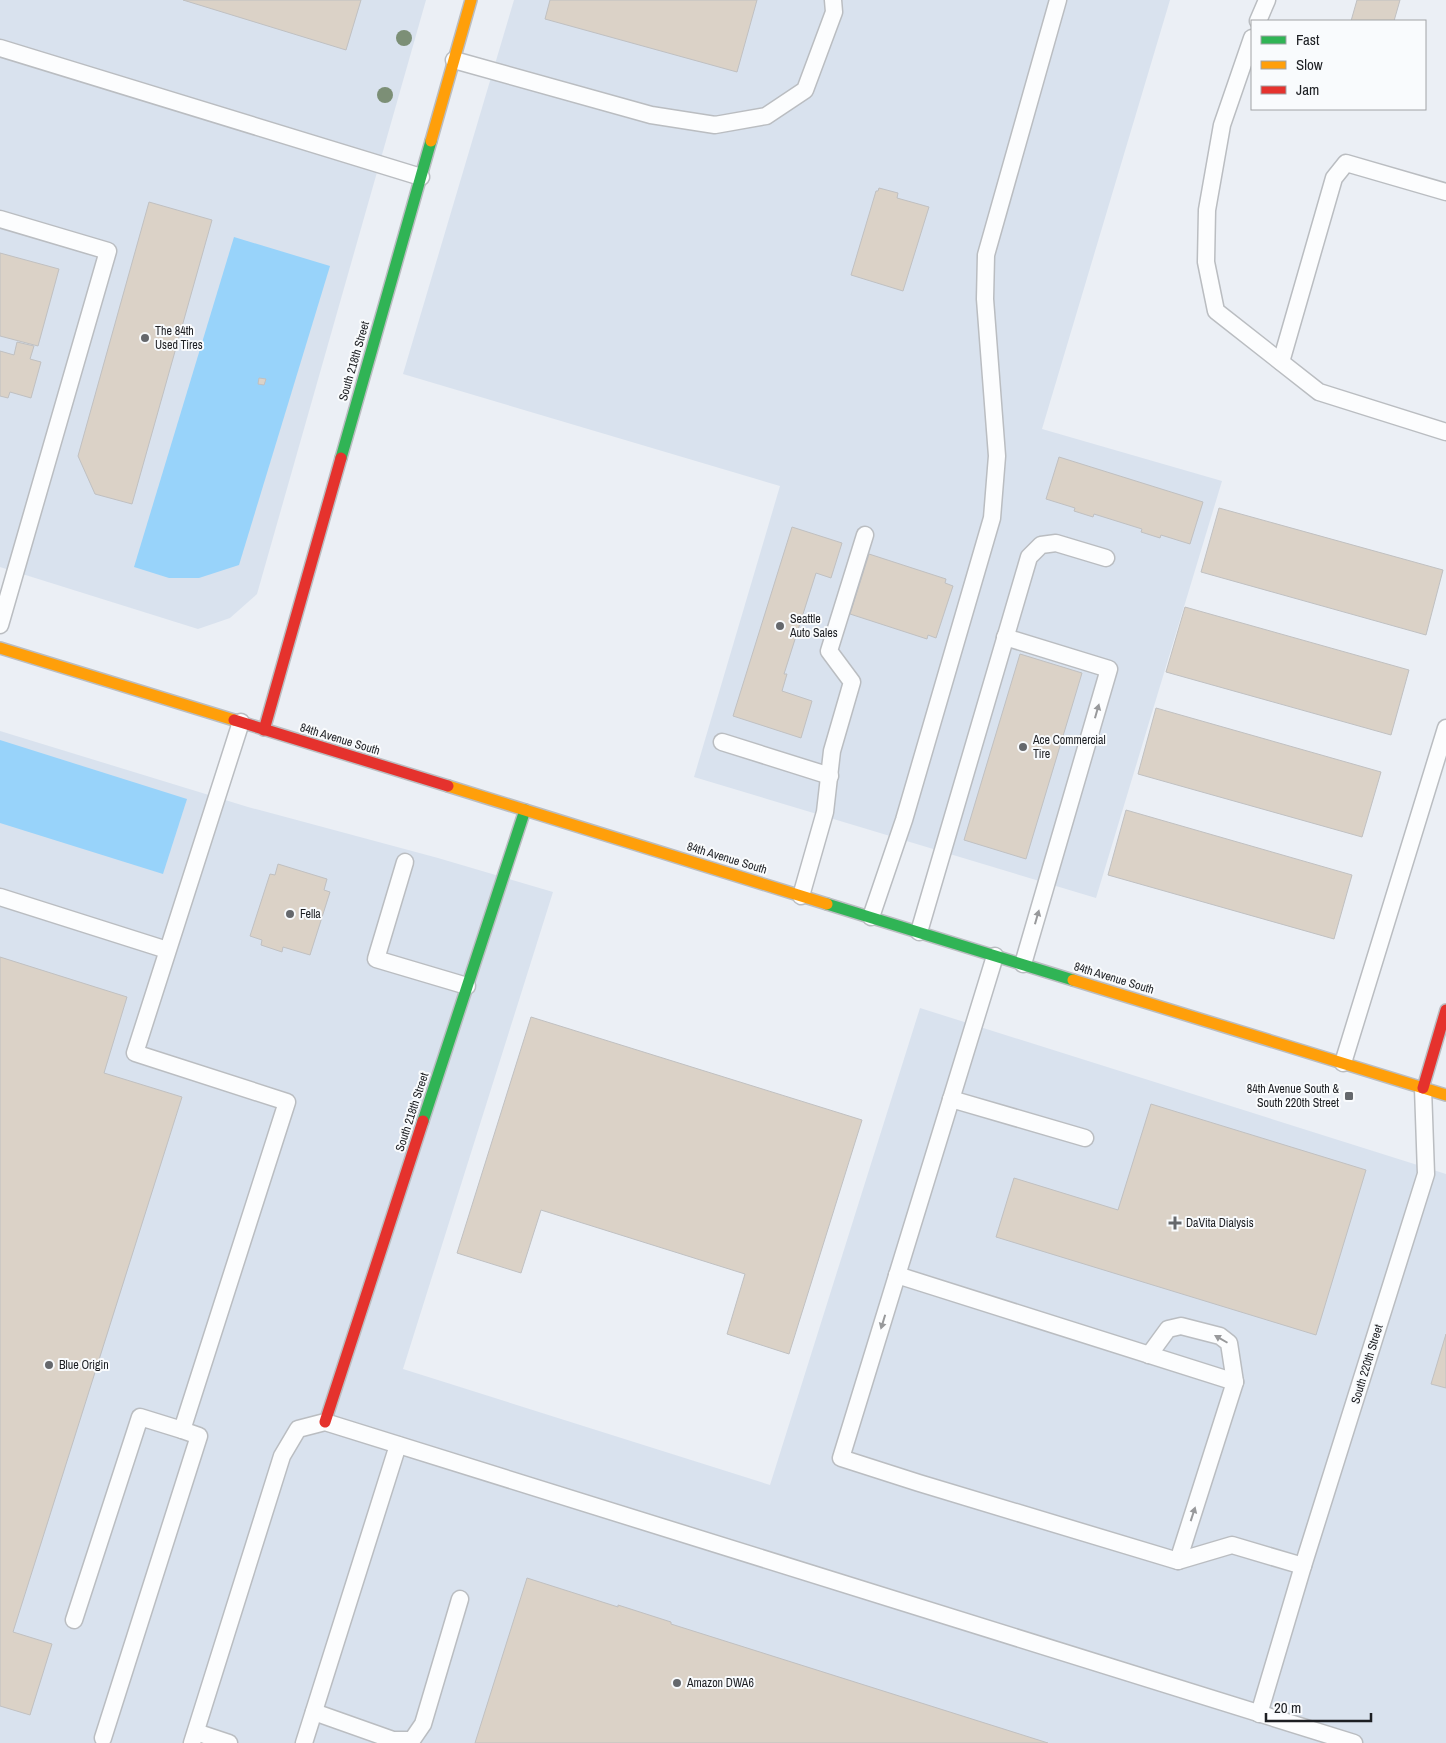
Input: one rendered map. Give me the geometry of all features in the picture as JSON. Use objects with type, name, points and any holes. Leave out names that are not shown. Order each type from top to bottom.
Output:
[{"type":"main road","name":"South 218th Street","points":[[264,730],[471,0]]},
{"type":"main road","name":"84th Avenue South","points":[[0,648],[1446,1095]]},
{"type":"main road","name":"South 218th Street","points":[[325,1422],[524,810]]},
{"type":"main road","name":"South 220th Street","points":[[1423,1088],[1446,1010]]},
{"type":"lane","points":[[454,60],[651,115],[715,125],[766,116],[805,90],[834,12],[833,0]]},
{"type":"lane","points":[[871,917],[904,820],[992,518],[997,456],[984,300],[986,255],[1058,0]]},
{"type":"lane","points":[[1258,20],[1267,0]]},
{"type":"lane","points":[[1251,41],[1222,125],[1207,210],[1206,262],[1216,311],[1319,392],[1446,432]]},
{"type":"lane","points":[[0,48],[421,177]]},
{"type":"lane","points":[[1282,362],[1334,178],[1346,163],[1446,192]]},
{"type":"lane","points":[[0,219],[108,251],[0,625]]},
{"type":"lane","points":[[801,896],[825,812],[832,751],[852,682],[830,650],[865,535]]},
{"type":"lane","points":[[919,932],[1029,557],[1041,545],[1056,543],[1106,558]]},
{"type":"lane","points":[[1005,637],[1109,669],[1023,964]]},
{"type":"lane","points":[[182,1430],[287,1102],[135,1053],[241,722]]},
{"type":"lane","points":[[1343,1063],[1446,728]]},
{"type":"lane","points":[[722,742],[830,776]]},
{"type":"lane","points":[[405,862],[376,959],[467,986]]},
{"type":"lane","points":[[0,897],[167,950]]},
{"type":"lane","points":[[995,956],[841,1458],[1178,1561],[1232,1545],[1303,1566]]},
{"type":"lane","name":"South 220th Street","points":[[1260,1714],[1303,1566],[1426,1174],[1423,1088]]},
{"type":"lane","points":[[951,1099],[1085,1138]]},
{"type":"lane","points":[[897,1275],[1235,1382]]},
{"type":"lane","points":[[1149,1355],[1168,1329],[1181,1326],[1220,1336],[1229,1343],[1235,1382],[1178,1561]]},
{"type":"lane","points":[[74,1620],[140,1417],[199,1436],[103,1738]]},
{"type":"lane","points":[[229,1743],[194,1737],[282,1456],[298,1429],[325,1422],[1354,1743]]},
{"type":"lane","points":[[304,1743],[398,1445]]},
{"type":"lane","points":[[314,1712],[392,1740],[412,1740],[422,1724],[460,1599]]},
{"type":"shaded area","points":[[0,0],[426,0],[257,594],[230,618],[198,629],[0,567]]},
{"type":"shaded area","points":[[514,0],[1170,0],[1042,429],[1222,481],[1096,898],[694,777],[780,486],[403,374]]},
{"type":"shaded area","points":[[0,731],[248,807],[438,858],[553,892],[403,1369],[770,1485],[920,1008],[1446,1174],[1446,1743],[0,1743]]},
{"type":"water","points":[[234,237],[330,266],[239,565],[199,578],[169,578],[134,567]]},
{"type":"water","points":[[0,740],[187,799],[163,874],[0,823]]},
{"type":"building","points":[[183,0],[361,0],[346,50]]},
{"type":"building","points":[[550,0],[757,0],[737,72],[545,19]]},
{"type":"building","points":[[1357,0],[1400,0],[1394,20],[1351,20]]},
{"type":"building","points":[[879,188],[898,193],[897,198],[929,207],[903,291],[851,275],[876,191]]},
{"type":"building","name":"The 84th Used Tires","points":[[149,202],[212,220],[132,504],[95,494],[78,456]]},
{"type":"building","points":[[0,253],[59,269],[38,346],[0,336]]},
{"type":"building","points":[[17,342],[34,346],[30,359],[41,362],[31,398],[10,392],[8,398],[0,396],[0,351],[14,355]]},
{"type":"building","points":[[259,378],[266,379],[264,385],[258,384]]},
{"type":"building","points":[[1059,457],[1203,502],[1190,544],[1161,535],[1160,538],[1141,532],[1142,529],[1094,514],[1093,517],[1074,511],[1075,508],[1046,499]]},
{"type":"building","points":[[1219,508],[1443,570],[1426,635],[1201,572]]},
{"type":"building","name":"Seattle Auto Sales","points":[[792,527],[842,543],[831,578],[816,573],[784,674],[787,674],[782,691],[812,701],[801,738],[733,716]]},
{"type":"building","points":[[869,554],[946,579],[945,583],[953,586],[936,638],[928,635],[927,639],[850,614]]},
{"type":"building","points":[[1185,607],[1409,670],[1391,735],[1166,672]]},
{"type":"building","points":[[1020,654],[1082,673],[1026,859],[964,840]]},
{"type":"building","points":[[1156,708],[1381,772],[1362,837],[1138,774]]},
{"type":"building","points":[[1126,810],[1352,875],[1334,939],[1108,875]]},
{"type":"building","name":"Fella","points":[[278,864],[327,879],[324,890],[330,892],[310,955],[283,947],[282,952],[261,945],[262,940],[250,936],[270,874],[275,875]]},
{"type":"building","name":"Blue Origin","points":[[0,957],[127,997],[104,1073],[182,1097],[13,1632],[52,1644],[30,1715],[0,1706]]},
{"type":"building","points":[[531,1017],[862,1120],[789,1354],[727,1334],[745,1274],[541,1210],[521,1273],[457,1253]]},
{"type":"building","name":"DaVita Dialysis","points":[[1151,1104],[1366,1170],[1316,1335],[996,1237],[1014,1178],[1118,1210]]},
{"type":"building","points":[[1446,1334],[1446,1388],[1431,1384]]},
{"type":"building","name":"Amazon DWA6","points":[[527,1578],[618,1607],[618,1605],[671,1622],[671,1624],[1048,1743],[475,1743]]},
{"type":"traffic: fast","points":[[341,458],[431,141]]},
{"type":"traffic: fast","points":[[423,1121],[525,810]]},
{"type":"traffic: fast","points":[[827,904],[1073,980]]},
{"type":"traffic: slow","points":[[431,141],[471,0]]},
{"type":"traffic: slow","points":[[0,648],[234,720]]},
{"type":"traffic: slow","points":[[448,786],[827,904]]},
{"type":"traffic: slow","points":[[1073,980],[1446,1095]]},
{"type":"traffic: jam","points":[[264,730],[341,458]]},
{"type":"traffic: jam","points":[[234,720],[448,786]]},
{"type":"traffic: jam","points":[[1423,1088],[1446,1010]]},
{"type":"traffic: jam","points":[[325,1422],[423,1121]]},
{"type":"place","name":"The 84th Used Tires","points":[[145,338]]},
{"type":"place","name":"Seattle Auto Sales","points":[[780,626]]},
{"type":"place","name":"Ace Commercial Tire","points":[[1023,747]]},
{"type":"place","name":"Fella","points":[[290,914]]},
{"type":"place","name":"84th Avenue South & South 220th Street","points":[[1349,1096]]},
{"type":"place","name":"DaVita Dialysis","points":[[1175,1223]]},
{"type":"place","name":"Blue Origin","points":[[49,1365]]},
{"type":"place","name":"Amazon DWA6","points":[[677,1683]]}]
